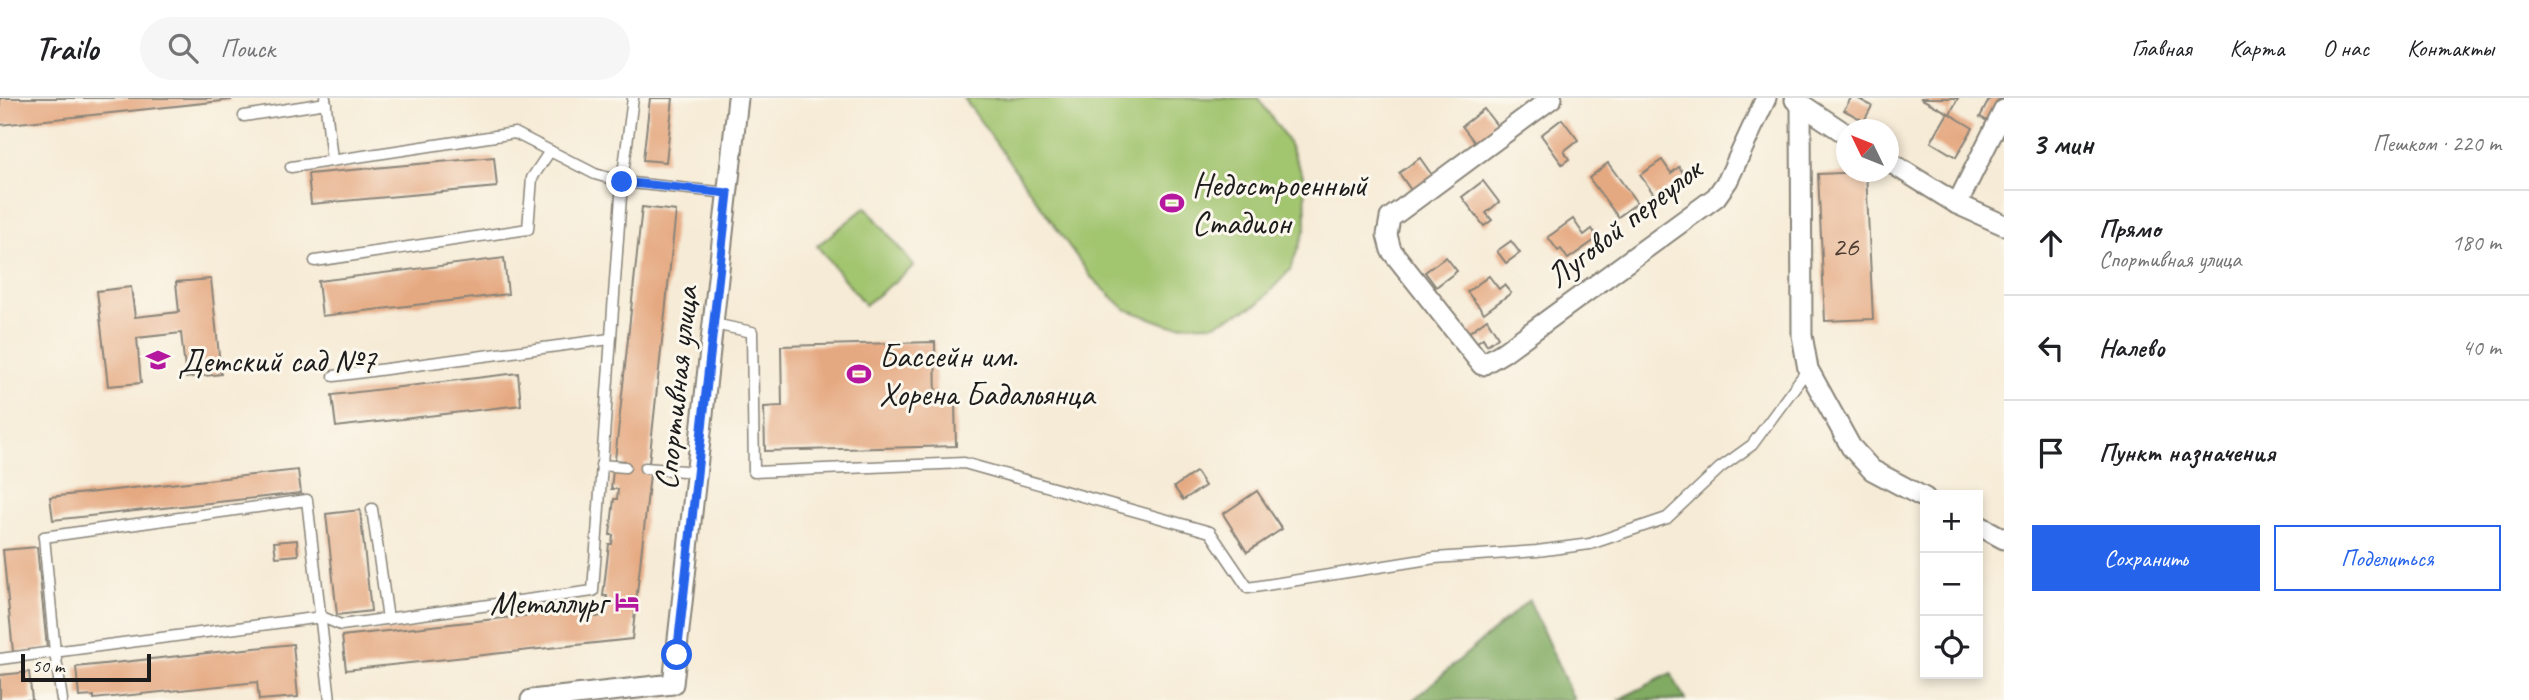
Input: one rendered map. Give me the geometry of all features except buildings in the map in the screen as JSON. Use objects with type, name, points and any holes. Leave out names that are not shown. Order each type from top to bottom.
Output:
[{"type":"street","name":"Спортивная улица","points":[[531,700],[673,684],[738,98]]},
{"type":"street","name":"Луговой переулок","points":[[1552,98],[1390,218],[1387,235],[1391,250],[1482,365],[1504,352],[1716,197],[1728,180],[1766,98]]},
{"type":"street","points":[[1797,101],[1836,127]]},
{"type":"street","points":[[1797,101],[1802,335],[1808,369],[1851,447],[1865,463],[1872,470],[1920,495]]},
{"type":"street","points":[[1957,204],[2004,110]]},
{"type":"street","points":[[1899,169],[1957,204],[2004,225]]},
{"type":"street","points":[[1983,528],[2004,539]]},
{"type":"lane","points":[[0,659],[322,617],[341,625],[593,591],[622,182],[633,98]]},
{"type":"lane","points":[[244,116],[326,101],[332,160]]},
{"type":"lane","points":[[291,167],[515,133],[596,174],[622,182],[728,193]]},
{"type":"lane","points":[[314,261],[528,229],[532,178],[550,151]]},
{"type":"lane","points":[[714,324],[752,332],[754,472],[964,463],[1210,532],[1248,587],[1435,558],[1537,551],[1590,544],[1667,518],[1720,468],[1752,444],[1808,369]]},
{"type":"lane","points":[[334,376],[610,339]]},
{"type":"lane","points":[[601,465],[625,467]]},
{"type":"lane","points":[[645,468],[697,472]]},
{"type":"lane","points":[[62,700],[44,537],[307,500],[330,700]]},
{"type":"lane","points":[[372,509],[387,619]]},
{"type":"green space","name":"Недостроенный Стадион","points":[[964,98],[1258,98],[1286,138],[1305,180],[1306,227],[1290,270],[1258,304],[1215,324],[1169,325],[1125,309],[1091,277]]},
{"type":"green space","points":[[866,207],[914,266],[865,305],[817,246]]},
{"type":"green space","points":[[1529,600],[1574,700],[1413,700]]},
{"type":"green space","points":[[1671,673],[1685,700],[1618,700]]},
{"type":"place","name":"Недостроенный Стадион","points":[[1172,203]]},
{"type":"place","name":"Детский сад №7","points":[[158,360]]},
{"type":"place","name":"Бассейн им. Хорена Бадальянца","points":[[859,374]]},
{"type":"place","name":"Металлург","points":[[627,602]]},
{"type":"route","points":[[622,182],[728,193],[677,655]]}]
